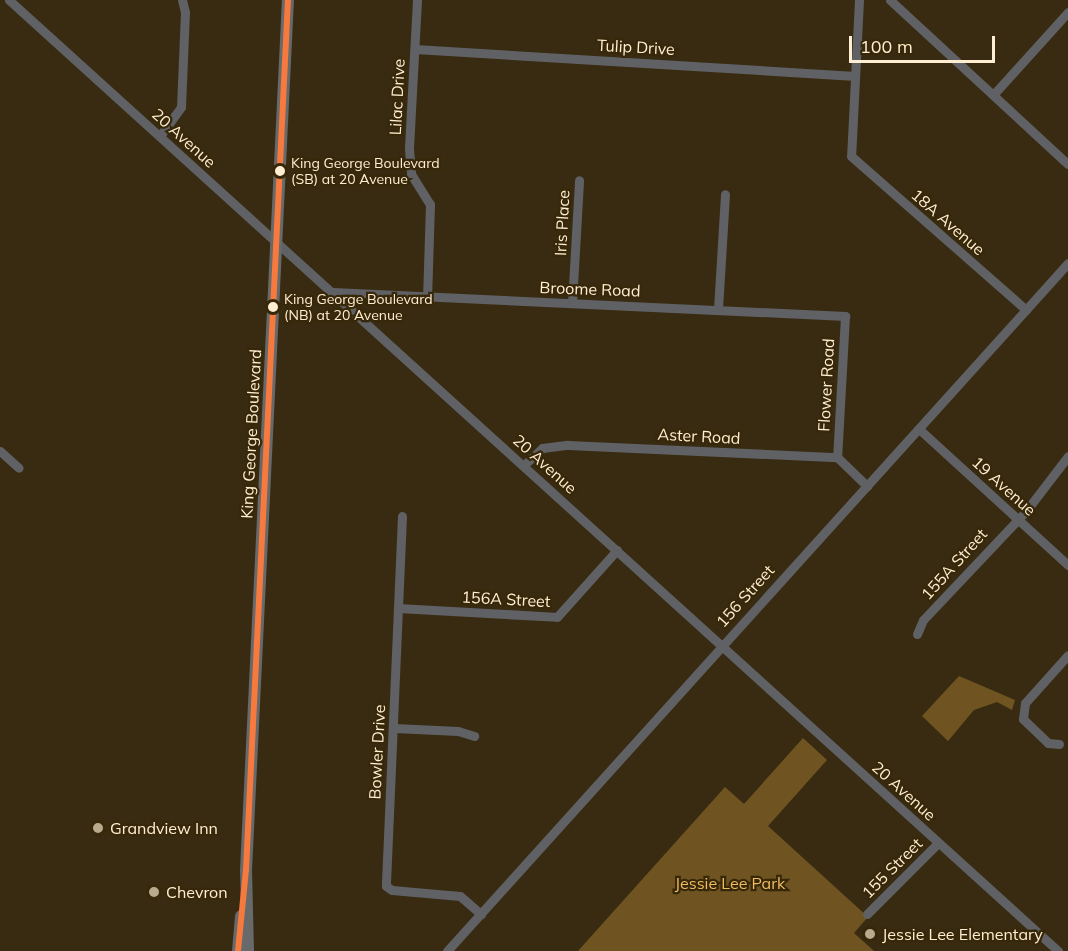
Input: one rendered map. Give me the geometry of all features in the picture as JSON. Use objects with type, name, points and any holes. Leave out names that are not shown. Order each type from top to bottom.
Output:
[{"type":"main road","name":"King George Boulevard","points":[[238,951],[246,870],[288,0]]},
{"type":"main road","name":"King George Boulevard","points":[[246,870],[248,951]]},
{"type":"street","name":"20 Avenue","points":[[9,0],[1058,951]]},
{"type":"street","points":[[160,136],[181,107],[185,12],[182,0]]},
{"type":"street","name":"Lilac Drive","points":[[417,0],[409,149],[411,174],[430,204],[427,298]]},
{"type":"street","points":[[855,76],[859,0]]},
{"type":"street","points":[[890,0],[1068,164]]},
{"type":"street","points":[[993,95],[1068,12]]},
{"type":"street","name":"Tulip Drive","points":[[415,49],[855,76]]},
{"type":"street","name":"18A Avenue","points":[[855,76],[851,156],[1026,310]]},
{"type":"street","name":"Iris Place","points":[[572,303],[579,180]]},
{"type":"street","points":[[718,309],[725,194]]},
{"type":"street","name":"156 Street","points":[[447,951],[1068,263]]},
{"type":"street","name":"Broome Road","points":[[333,292],[845,316]]},
{"type":"street","name":"Flower Road","points":[[837,457],[845,316]]},
{"type":"street","name":"19 Avenue","points":[[919,429],[1068,565]]},
{"type":"street","name":"Aster Road","points":[[524,465],[542,448],[568,445],[837,457]]},
{"type":"street","points":[[0,451],[19,468]]},
{"type":"street","name":"155A Street","points":[[917,634],[924,620],[1017,518],[1068,456]]},
{"type":"street","points":[[837,457],[867,486]]},
{"type":"street","name":"Bowler Drive","points":[[402,516],[386,886],[392,890],[460,896],[481,914]]},
{"type":"street","name":"156A Street","points":[[398,608],[557,617],[617,550]]},
{"type":"street","points":[[1059,744],[1048,743],[1023,719],[1025,703],[1068,655]]},
{"type":"street","points":[[394,728],[458,731],[474,736]]},
{"type":"street","name":"155 Street","points":[[867,914],[938,843]]},
{"type":"green space","points":[[959,676],[1015,700],[1012,710],[997,702],[974,710],[948,741],[922,716]]},
{"type":"green space","name":"Jessie Lee Park","points":[[803,738],[827,760],[768,826],[868,917],[854,933],[874,951],[578,951],[725,787],[744,804]]},
{"type":"transit line","points":[[238,951],[246,870],[288,0]]},
{"type":"place","name":"King George Boulevard (SB) at 20 Avenue","points":[[280,171]]},
{"type":"place","name":"King George Boulevard (NB) at 20 Avenue","points":[[273,307]]},
{"type":"place","name":"Grandview Inn","points":[[98,828]]},
{"type":"place","name":"Chevron","points":[[154,892]]},
{"type":"place","name":"Jessie Lee Elementary","points":[[870,934]]}]
